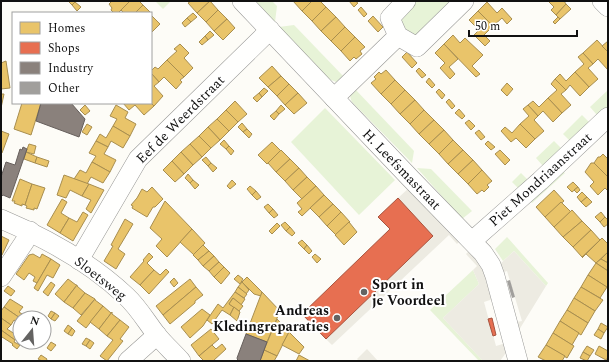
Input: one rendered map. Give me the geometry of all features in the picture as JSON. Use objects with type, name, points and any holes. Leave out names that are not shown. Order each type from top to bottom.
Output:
[{"type":"street","name":"H. Leefsmastraat","points":[[242,1],[483,253],[491,265],[518,361]]},
{"type":"street","points":[[406,1],[390,18],[398,36],[417,47],[464,1]]},
{"type":"street","points":[[602,1],[608,7]]},
{"type":"street","name":"Eef de Weerdstraat","points":[[79,260],[138,159],[270,30]]},
{"type":"street","points":[[334,98],[398,36]]},
{"type":"street","name":"Piet Mondriaanstraat","points":[[472,240],[540,182],[608,117]]},
{"type":"street","name":"Sloetsweg","points":[[1,219],[30,231],[79,260],[126,296],[156,335],[181,361]]},
{"type":"street","points":[[1,277],[30,231]]},
{"type":"street","points":[[128,361],[156,335]]},
{"type":"green space","points":[[155,1],[171,1],[163,9]]},
{"type":"green space","points":[[255,1],[272,1],[277,6],[275,22]]},
{"type":"green space","points":[[414,1],[458,1],[418,41],[396,19]]},
{"type":"green space","points":[[294,25],[345,78],[336,82],[329,79],[279,27]]},
{"type":"green space","points":[[353,87],[414,151],[412,163],[352,102],[350,94]]},
{"type":"green space","points":[[608,90],[608,107],[600,115],[597,115],[590,107]]},
{"type":"green space","points":[[325,108],[395,180],[359,215],[291,142]]},
{"type":"green space","points":[[582,115],[590,123],[570,141],[563,134]]},
{"type":"green space","points":[[554,141],[562,149],[543,166],[536,158]]},
{"type":"green space","points":[[417,168],[431,169],[472,211],[462,219]]},
{"type":"green space","points":[[562,171],[565,173],[532,203],[530,201]]},
{"type":"green space","points":[[521,173],[529,181],[521,191],[512,182]]},
{"type":"green space","points":[[507,237],[548,283],[546,286],[514,251],[503,261],[495,249]]},
{"type":"green space","points":[[473,270],[479,284],[443,318],[483,361],[479,361],[430,310]]},
{"type":"shaded area","points":[[409,188],[461,240],[457,244],[449,235],[332,345],[326,339],[433,236],[398,198]]},
{"type":"shaded area","points":[[470,250],[481,264],[493,299],[484,302],[496,346],[506,343],[508,350],[500,361],[483,361],[443,318],[479,284],[473,270],[477,266],[466,254]]},
{"type":"shaded area","points":[[514,251],[546,286],[519,330],[517,322],[522,321],[507,271],[502,273],[499,265]]},
{"type":"shaded area","points":[[367,349],[378,361],[359,361],[357,359]]},
{"type":"building: Homes","points":[[68,1],[75,1],[75,2],[72,5]]},
{"type":"building: Homes","points":[[112,1],[130,1],[119,12],[113,12],[109,4]]},
{"type":"building: Homes","points":[[130,1],[139,1],[143,5],[136,12],[123,12],[121,10]]},
{"type":"building: Homes","points":[[191,1],[210,1],[197,13],[188,3]]},
{"type":"building: Homes","points":[[210,1],[218,10],[206,22],[197,13]]},
{"type":"building: Homes","points":[[293,1],[312,1],[302,11]]},
{"type":"building: Homes","points":[[312,1],[320,1],[326,7],[312,21],[302,11]]},
{"type":"building: Homes","points":[[349,1],[355,1],[358,3],[354,7]]},
{"type":"building: Homes","points":[[548,1],[564,1],[566,4],[556,15],[551,10],[554,7]]},
{"type":"building: Homes","points":[[75,2],[81,7],[77,11],[72,5]]},
{"type":"building: Homes","points":[[487,2],[497,13],[502,8],[512,19],[507,24],[502,18],[493,26],[478,11]]},
{"type":"building: Homes","points":[[566,4],[571,9],[560,19],[556,15]]},
{"type":"building: Homes","points":[[143,5],[150,12],[136,12]]},
{"type":"building: Homes","points":[[326,7],[336,17],[321,31],[312,21]]},
{"type":"building: Homes","points":[[361,7],[367,14],[364,17],[358,10]]},
{"type":"building: Homes","points":[[218,10],[227,19],[214,31],[206,22]]},
{"type":"building: Homes","points":[[478,11],[493,26],[484,35],[490,41],[485,46],[474,35],[479,30],[469,20]]},
{"type":"building: Homes","points":[[193,13],[197,17],[191,22],[187,18]]},
{"type":"building: Homes","points":[[152,16],[160,24],[152,32]]},
{"type":"building: Homes","points":[[373,16],[383,27],[378,32],[368,21]]},
{"type":"building: Homes","points":[[336,17],[345,27],[331,41],[321,31]]},
{"type":"building: Homes","points":[[558,17],[560,19],[555,24],[553,22]]},
{"type":"building: Homes","points":[[187,18],[191,22],[185,27],[182,23]]},
{"type":"building: Homes","points":[[227,19],[235,28],[223,40],[214,31]]},
{"type":"building: Homes","points":[[345,27],[355,37],[341,51],[331,41]]},
{"type":"building: Homes","points":[[210,31],[214,35],[208,40],[205,36]]},
{"type":"building: Homes","points":[[453,35],[460,43],[465,38],[483,55],[472,66],[480,74],[476,77],[444,44]]},
{"type":"building: Homes","points":[[205,36],[208,40],[202,45],[199,42]]},
{"type":"building: Homes","points":[[355,37],[365,47],[360,51],[362,54],[356,59],[354,57],[350,61],[341,51]]},
{"type":"building: Homes","points":[[597,40],[608,52],[608,70],[598,59],[593,64],[583,53]]},
{"type":"building: Homes","points":[[608,41],[608,52],[602,46]]},
{"type":"building: Homes","points":[[180,44],[189,53],[184,58],[193,68],[184,77],[167,60],[177,51],[174,49]]},
{"type":"building: Homes","points":[[444,44],[458,59],[449,67],[455,74],[450,79],[440,68],[445,63],[435,53]]},
{"type":"building: Homes","points":[[407,52],[417,63],[412,68],[402,57]]},
{"type":"building: Homes","points":[[583,53],[593,64],[588,68],[598,79],[589,87],[575,72],[584,64],[578,57]]},
{"type":"building: Homes","points":[[167,60],[184,77],[180,80],[182,82],[176,89],[164,77],[159,82],[152,74],[152,70],[155,67],[158,69]]},
{"type":"building: Homes","points":[[6,61],[10,88],[1,89],[1,63]]},
{"type":"building: Homes","points":[[272,66],[281,76],[268,87],[259,78]]},
{"type":"building: Homes","points":[[419,68],[426,75],[422,78],[416,71]]},
{"type":"building: Homes","points":[[386,70],[395,80],[381,94],[371,83],[376,79],[374,77],[379,72],[381,74]]},
{"type":"building: Homes","points":[[575,72],[589,87],[580,96],[570,85],[566,90],[555,79],[560,74],[566,81]]},
{"type":"building: Homes","points":[[152,74],[159,82],[154,86],[163,96],[154,106],[152,104]]},
{"type":"building: Homes","points":[[281,76],[289,84],[277,96],[268,87]]},
{"type":"building: Homes","points":[[429,78],[435,85],[432,88],[426,82]]},
{"type":"building: Homes","points":[[555,79],[566,90],[561,94],[571,105],[562,113],[548,98],[557,90],[551,84]]},
{"type":"building: Homes","points":[[395,80],[405,90],[391,104],[381,94]]},
{"type":"building: Homes","points":[[507,83],[513,89],[507,96],[501,90]]},
{"type":"building: Homes","points":[[289,84],[298,93],[285,105],[277,96]]},
{"type":"building: Homes","points":[[264,88],[268,91],[262,97],[259,93]]},
{"type":"building: Homes","points":[[439,89],[445,95],[442,99],[436,92]]},
{"type":"building: Homes","points":[[405,90],[415,100],[400,114],[391,104]]},
{"type":"building: Homes","points":[[259,93],[262,97],[257,102],[253,98]]},
{"type":"building: Homes","points":[[298,93],[307,103],[294,114],[285,105]]},
{"type":"building: Homes","points":[[1,94],[4,94],[1,108]]},
{"type":"building: Homes","points":[[548,98],[562,113],[553,122],[543,111],[538,116],[528,105],[533,101],[539,107]]},
{"type":"building: Homes","points":[[449,99],[455,106],[452,109],[446,102]]},
{"type":"building: Homes","points":[[415,100],[424,110],[410,124],[400,114]]},
{"type":"building: Homes","points":[[235,101],[247,114],[238,122],[226,110]]},
{"type":"building: Homes","points":[[22,104],[41,104],[31,135],[14,129]]},
{"type":"building: Homes","points":[[124,104],[152,104],[154,106],[144,115],[135,105],[129,110]]},
{"type":"building: Homes","points":[[85,105],[90,111],[85,115],[80,110]]},
{"type":"building: Homes","points":[[116,105],[128,112],[125,118],[136,124],[130,136],[113,126],[117,119],[110,116]]},
{"type":"building: Homes","points":[[281,105],[285,109],[279,114],[276,111]]},
{"type":"building: Homes","points":[[528,105],[538,116],[534,120],[544,131],[535,139],[520,124],[529,116],[523,109]]},
{"type":"building: Homes","points":[[459,109],[465,116],[462,119],[455,113]]},
{"type":"building: Homes","points":[[226,110],[238,122],[229,131],[217,119]]},
{"type":"building: Homes","points":[[424,110],[434,120],[419,134],[410,124]]},
{"type":"building: Homes","points":[[276,111],[279,114],[274,120],[270,116]]},
{"type":"building: Homes","points":[[217,119],[229,131],[220,140],[208,127]]},
{"type":"building: Homes","points":[[434,120],[444,130],[429,144],[419,134]]},
{"type":"building: Homes","points":[[469,120],[475,126],[471,130],[465,123]]},
{"type":"building: Homes","points":[[242,123],[247,129],[243,132],[238,127]]},
{"type":"building: Homes","points":[[87,124],[92,127],[87,135],[82,132]]},
{"type":"building: Homes","points":[[520,124],[535,139],[526,148],[516,138],[511,142],[501,131],[505,127],[512,133]]},
{"type":"building: Homes","points":[[113,126],[130,136],[123,148],[111,141],[108,147],[96,141],[100,134],[106,138]]},
{"type":"building: Homes","points":[[208,127],[220,140],[211,148],[199,136]]},
{"type":"building: Homes","points":[[247,129],[252,134],[249,138],[243,132]]},
{"type":"building: Homes","points":[[444,130],[453,140],[439,154],[429,144]]},
{"type":"building: Homes","points":[[479,130],[485,137],[481,140],[475,133]]},
{"type":"building: Homes","points":[[1,131],[9,134],[2,153],[1,153]]},
{"type":"building: Homes","points":[[199,136],[211,148],[202,157],[190,144]]},
{"type":"building: Homes","points":[[224,140],[229,146],[226,149],[220,144]]},
{"type":"building: Homes","points":[[453,140],[463,150],[448,164],[439,154]]},
{"type":"building: Homes","points":[[96,141],[108,147],[104,154],[116,160],[110,172],[92,162],[96,156],[89,153]]},
{"type":"building: Homes","points":[[488,141],[495,147],[491,150],[485,144]]},
{"type":"building: Homes","points":[[272,142],[281,151],[267,164],[258,155]]},
{"type":"building: Homes","points":[[29,144],[36,146],[34,154],[26,152]]},
{"type":"building: Homes","points":[[190,144],[202,157],[193,165],[181,152]]},
{"type":"building: Homes","points":[[229,146],[234,151],[231,155],[226,149]]},
{"type":"building: Homes","points":[[281,150],[290,159],[276,172],[268,163]]},
{"type":"building: Homes","points":[[463,150],[473,160],[458,174],[448,164]]},
{"type":"building: Homes","points":[[500,150],[510,160],[505,165],[495,154]]},
{"type":"building: Homes","points":[[26,152],[37,157],[35,163],[24,159]]},
{"type":"building: Homes","points":[[181,152],[193,165],[184,174],[172,161]]},
{"type":"building: Homes","points":[[603,154],[608,159],[608,177],[594,163],[598,157]]},
{"type":"building: Homes","points":[[37,157],[49,161],[47,167],[35,163]]},
{"type":"building: Homes","points":[[206,157],[211,163],[208,166],[202,160]]},
{"type":"building: Homes","points":[[290,159],[299,168],[285,181],[276,172]]},
{"type":"building: Homes","points":[[473,160],[482,170],[468,184],[458,174]]},
{"type":"building: Homes","points":[[172,161],[184,174],[175,182],[163,170]]},
{"type":"building: Homes","points":[[92,162],[110,172],[103,183],[91,177],[87,184],[74,179],[80,170],[86,173]]},
{"type":"building: Homes","points":[[211,163],[217,168],[213,172],[208,166]]},
{"type":"building: Homes","points":[[591,163],[594,163],[608,177],[608,191],[605,188],[598,195],[590,186],[594,182],[585,172]]},
{"type":"building: Homes","points":[[299,168],[307,177],[293,190],[285,181]]},
{"type":"building: Homes","points":[[482,170],[492,181],[487,185],[489,187],[484,192],[482,190],[477,194],[468,184]]},
{"type":"building: Homes","points":[[188,174],[193,180],[190,183],[185,178]]},
{"type":"building: Homes","points":[[64,175],[89,184],[82,196],[70,190],[66,198],[57,195]]},
{"type":"building: Homes","points":[[307,177],[316,186],[302,199],[293,190]]},
{"type":"building: Homes","points":[[20,179],[32,184],[25,205],[22,204],[22,206],[14,203],[15,201],[12,201]]},
{"type":"building: Homes","points":[[193,180],[199,185],[195,189],[190,183]]},
{"type":"building: Homes","points":[[232,180],[236,184],[230,189],[227,186]]},
{"type":"building: Homes","points":[[573,182],[578,187],[572,192],[567,187]]},
{"type":"building: Homes","points":[[32,184],[45,188],[37,209],[34,208],[34,210],[26,208],[27,206],[25,205]]},
{"type":"building: Homes","points":[[89,184],[104,190],[91,213],[86,209],[91,200],[82,196]]},
{"type":"building: Homes","points":[[250,186],[256,191],[252,195],[247,189]]},
{"type":"building: Homes","points":[[316,186],[324,195],[302,216],[298,212],[302,209],[297,203]]},
{"type":"building: Homes","points":[[152,187],[163,199],[155,207],[153,207],[147,217],[132,208],[133,206],[131,205],[142,189],[147,192]]},
{"type":"building: Homes","points":[[578,187],[580,190],[577,193],[574,190]]},
{"type":"building: Homes","points":[[554,190],[564,201],[545,217],[536,207]]},
{"type":"building: Homes","points":[[256,191],[261,197],[257,200],[252,195]]},
{"type":"building: Homes","points":[[582,192],[587,197],[581,202],[577,197]]},
{"type":"building: Homes","points":[[324,195],[333,204],[319,217],[310,208]]},
{"type":"building: Homes","points":[[587,197],[592,202],[586,207],[581,202]]},
{"type":"building: Homes","points":[[62,199],[67,202],[61,213],[69,218],[60,233],[47,225]]},
{"type":"building: Homes","points":[[165,201],[192,229],[167,257],[156,246],[162,239],[150,228]]},
{"type":"building: Homes","points":[[561,202],[571,212],[554,227],[545,217]]},
{"type":"building: Homes","points":[[268,204],[273,209],[269,213],[264,207]]},
{"type":"building: Homes","points":[[333,204],[341,212],[327,226],[319,217]]},
{"type":"building: Homes","points":[[273,209],[278,215],[274,218],[269,213]]},
{"type":"building: Homes","points":[[572,210],[582,221],[563,237],[554,227]]},
{"type":"building: Homes","points":[[83,212],[88,215],[73,241],[60,233],[69,218],[77,222]]},
{"type":"building: Homes","points":[[341,212],[350,222],[336,235],[327,226]]},
{"type":"building: Homes","points":[[601,212],[605,217],[600,222],[595,217]]},
{"type":"building: Homes","points":[[605,217],[608,220],[608,224],[604,227],[600,222]]},
{"type":"building: Homes","points":[[125,219],[133,224],[118,249],[125,254],[116,269],[104,261],[113,246],[111,245]]},
{"type":"building: Homes","points":[[582,221],[591,230],[573,247],[563,237]]},
{"type":"building: Homes","points":[[285,222],[290,227],[286,231],[281,225]]},
{"type":"building: Homes","points":[[349,222],[357,232],[344,245],[335,235]]},
{"type":"building: Homes","points":[[277,223],[280,226],[272,234],[269,231]]},
{"type":"building: Homes","points":[[290,227],[295,233],[292,236],[286,231]]},
{"type":"building: Homes","points":[[192,229],[205,243],[194,255],[180,242]]},
{"type":"building: Homes","points":[[591,230],[600,240],[582,257],[573,247]]},
{"type":"building: Homes","points":[[1,236],[9,240],[2,255],[1,255]]},
{"type":"building: Homes","points":[[602,238],[608,244],[608,252],[596,263],[586,254]]},
{"type":"building: Homes","points":[[302,240],[307,245],[304,249],[298,243]]},
{"type":"building: Homes","points":[[203,245],[209,251],[198,260],[193,255]]},
{"type":"building: Homes","points":[[307,245],[312,251],[309,254],[304,249]]},
{"type":"building: Homes","points":[[209,251],[214,256],[203,266],[198,260]]},
{"type":"building: Homes","points":[[608,252],[608,263],[601,259]]},
{"type":"building: Homes","points":[[149,253],[153,257],[147,263],[154,270],[140,285],[130,277]]},
{"type":"building: Homes","points":[[33,254],[40,258],[42,254],[51,259],[37,283],[33,281],[35,277],[29,273],[24,280],[16,274],[29,255]]},
{"type":"building: Homes","points":[[315,254],[321,259],[317,263],[312,257]]},
{"type":"building: Homes","points":[[214,256],[219,262],[209,271],[203,266]]},
{"type":"building: Homes","points":[[51,259],[60,265],[53,278],[47,275],[38,291],[34,288]]},
{"type":"building: Homes","points":[[601,259],[608,263],[608,271],[596,263]]},
{"type":"building: Homes","points":[[219,262],[224,267],[214,277],[209,271]]},
{"type":"building: Homes","points":[[596,263],[608,271],[608,288],[588,275]]},
{"type":"building: Homes","points":[[224,267],[230,273],[221,284],[214,277]]},
{"type":"building: Homes","points":[[166,269],[169,272],[149,294],[140,285],[154,270],[160,275]]},
{"type":"building: Homes","points":[[238,275],[243,279],[240,284],[234,279]]},
{"type":"building: Homes","points":[[588,275],[607,287],[600,298],[581,287]]},
{"type":"building: Homes","points":[[247,277],[262,292],[261,296],[254,294],[242,282]]},
{"type":"building: Homes","points":[[174,278],[178,283],[174,287],[170,282]]},
{"type":"building: Homes","points":[[68,279],[77,285],[64,302],[55,294]]},
{"type":"building: Homes","points":[[190,279],[196,287],[163,315],[156,306]]},
{"type":"building: Homes","points":[[51,282],[55,285],[48,296],[43,292]]},
{"type":"building: Homes","points":[[242,282],[249,290],[246,294],[238,287]]},
{"type":"building: Homes","points":[[77,285],[85,293],[73,308],[64,302]]},
{"type":"building: Homes","points":[[8,286],[15,291],[11,296],[4,291]]},
{"type":"building: Homes","points":[[196,287],[203,295],[170,324],[163,315]]},
{"type":"building: Homes","points":[[238,287],[247,294],[244,298],[235,292]]},
{"type":"building: Homes","points":[[581,287],[603,300],[595,311],[574,298]]},
{"type":"building: Homes","points":[[235,292],[245,299],[241,305],[233,298],[229,304],[234,307],[230,315],[222,310],[212,324],[207,320],[218,304],[223,308]]},
{"type":"building: Homes","points":[[262,292],[280,311],[267,342],[246,334]]},
{"type":"building: Homes","points":[[85,293],[95,299],[81,315],[73,308]]},
{"type":"building: Homes","points":[[233,298],[243,306],[239,311],[229,304]]},
{"type":"building: Homes","points":[[574,298],[595,311],[588,323],[567,310]]},
{"type":"building: Homes","points":[[10,299],[23,307],[21,310],[12,310],[12,312],[4,307]]},
{"type":"building: Homes","points":[[95,299],[103,306],[86,328],[77,321]]},
{"type":"building: Homes","points":[[103,306],[111,313],[112,312],[99,329],[90,322]]},
{"type":"building: Homes","points":[[4,307],[12,312],[11,325],[1,318],[1,311]]},
{"type":"building: Homes","points":[[234,307],[240,312],[237,321],[230,315]]},
{"type":"building: Homes","points":[[202,309],[210,315],[203,326],[190,338],[181,327]]},
{"type":"building: Homes","points":[[567,310],[588,323],[581,335],[560,321]]},
{"type":"building: Homes","points":[[112,312],[112,314],[120,320],[107,336],[99,329]]},
{"type":"building: Homes","points":[[55,313],[59,316],[55,321],[52,320]]},
{"type":"building: Homes","points":[[1,318],[11,325],[7,329],[12,332],[12,338],[1,330]]},
{"type":"building: Homes","points":[[277,319],[289,332],[277,356],[264,350]]},
{"type":"building: Homes","points":[[120,320],[129,327],[120,339],[123,341],[107,361],[100,356],[113,340],[107,336]]},
{"type":"building: Homes","points":[[560,321],[579,333],[572,345],[553,333]]},
{"type":"building: Homes","points":[[601,323],[608,327],[604,333],[598,329]]},
{"type":"building: Homes","points":[[68,325],[72,328],[68,334],[64,331]]},
{"type":"building: Homes","points":[[72,328],[75,331],[72,336],[68,334]]},
{"type":"building: Homes","points":[[211,329],[219,339],[199,356],[191,345]]},
{"type":"building: Homes","points":[[598,329],[604,333],[601,339],[594,335]]},
{"type":"building: Homes","points":[[1,330],[12,338],[12,343],[2,337],[1,339]]},
{"type":"building: Homes","points":[[289,332],[304,347],[299,354],[282,345]]},
{"type":"building: Homes","points":[[553,333],[574,346],[567,358],[546,345]]},
{"type":"building: Homes","points":[[86,338],[90,340],[86,346],[82,344]]},
{"type":"building: Homes","points":[[90,340],[94,343],[90,349],[86,346]]},
{"type":"building: Homes","points":[[52,343],[56,345],[52,350]]},
{"type":"building: Homes","points":[[222,344],[226,349],[213,361],[204,361],[199,356],[212,345],[216,349]]},
{"type":"building: Homes","points":[[546,345],[565,356],[562,361],[546,361],[538,357]]},
{"type":"building: Homes","points":[[587,346],[594,350],[590,356],[583,352]]},
{"type":"building: Homes","points":[[599,346],[608,351],[608,357],[606,360],[595,354]]},
{"type":"building: Homes","points":[[264,350],[277,356],[274,361],[260,361]]},
{"type":"building: Homes","points":[[583,352],[590,356],[587,361],[580,358]]},
{"type":"building: Homes","points":[[41,355],[47,359],[46,361],[38,359]]},
{"type":"building: Homes","points":[[299,355],[310,361],[296,361]]},
{"type":"building: Shops","points":[[398,198],[433,236],[326,339],[302,314],[390,229],[378,217]]},
{"type":"building: Shops","points":[[492,318],[496,335],[493,336],[488,319]]},
{"type":"building: Industry","points":[[41,104],[72,104],[85,119],[79,137],[36,121]]},
{"type":"building: Industry","points":[[23,147],[27,149],[10,198],[3,195],[1,197],[1,177],[6,162],[15,165],[20,149],[22,150]]},
{"type":"building: Industry","points":[[246,334],[267,342],[260,361],[238,361],[237,358]]},
{"type":"building: Other","points":[[510,280],[515,297],[512,298],[507,281]]},
{"type":"place","name":"Sport in je Voordeel","points":[[364,292]]},
{"type":"place","name":"Andreas Kledingreparaties","points":[[337,318]]}]
